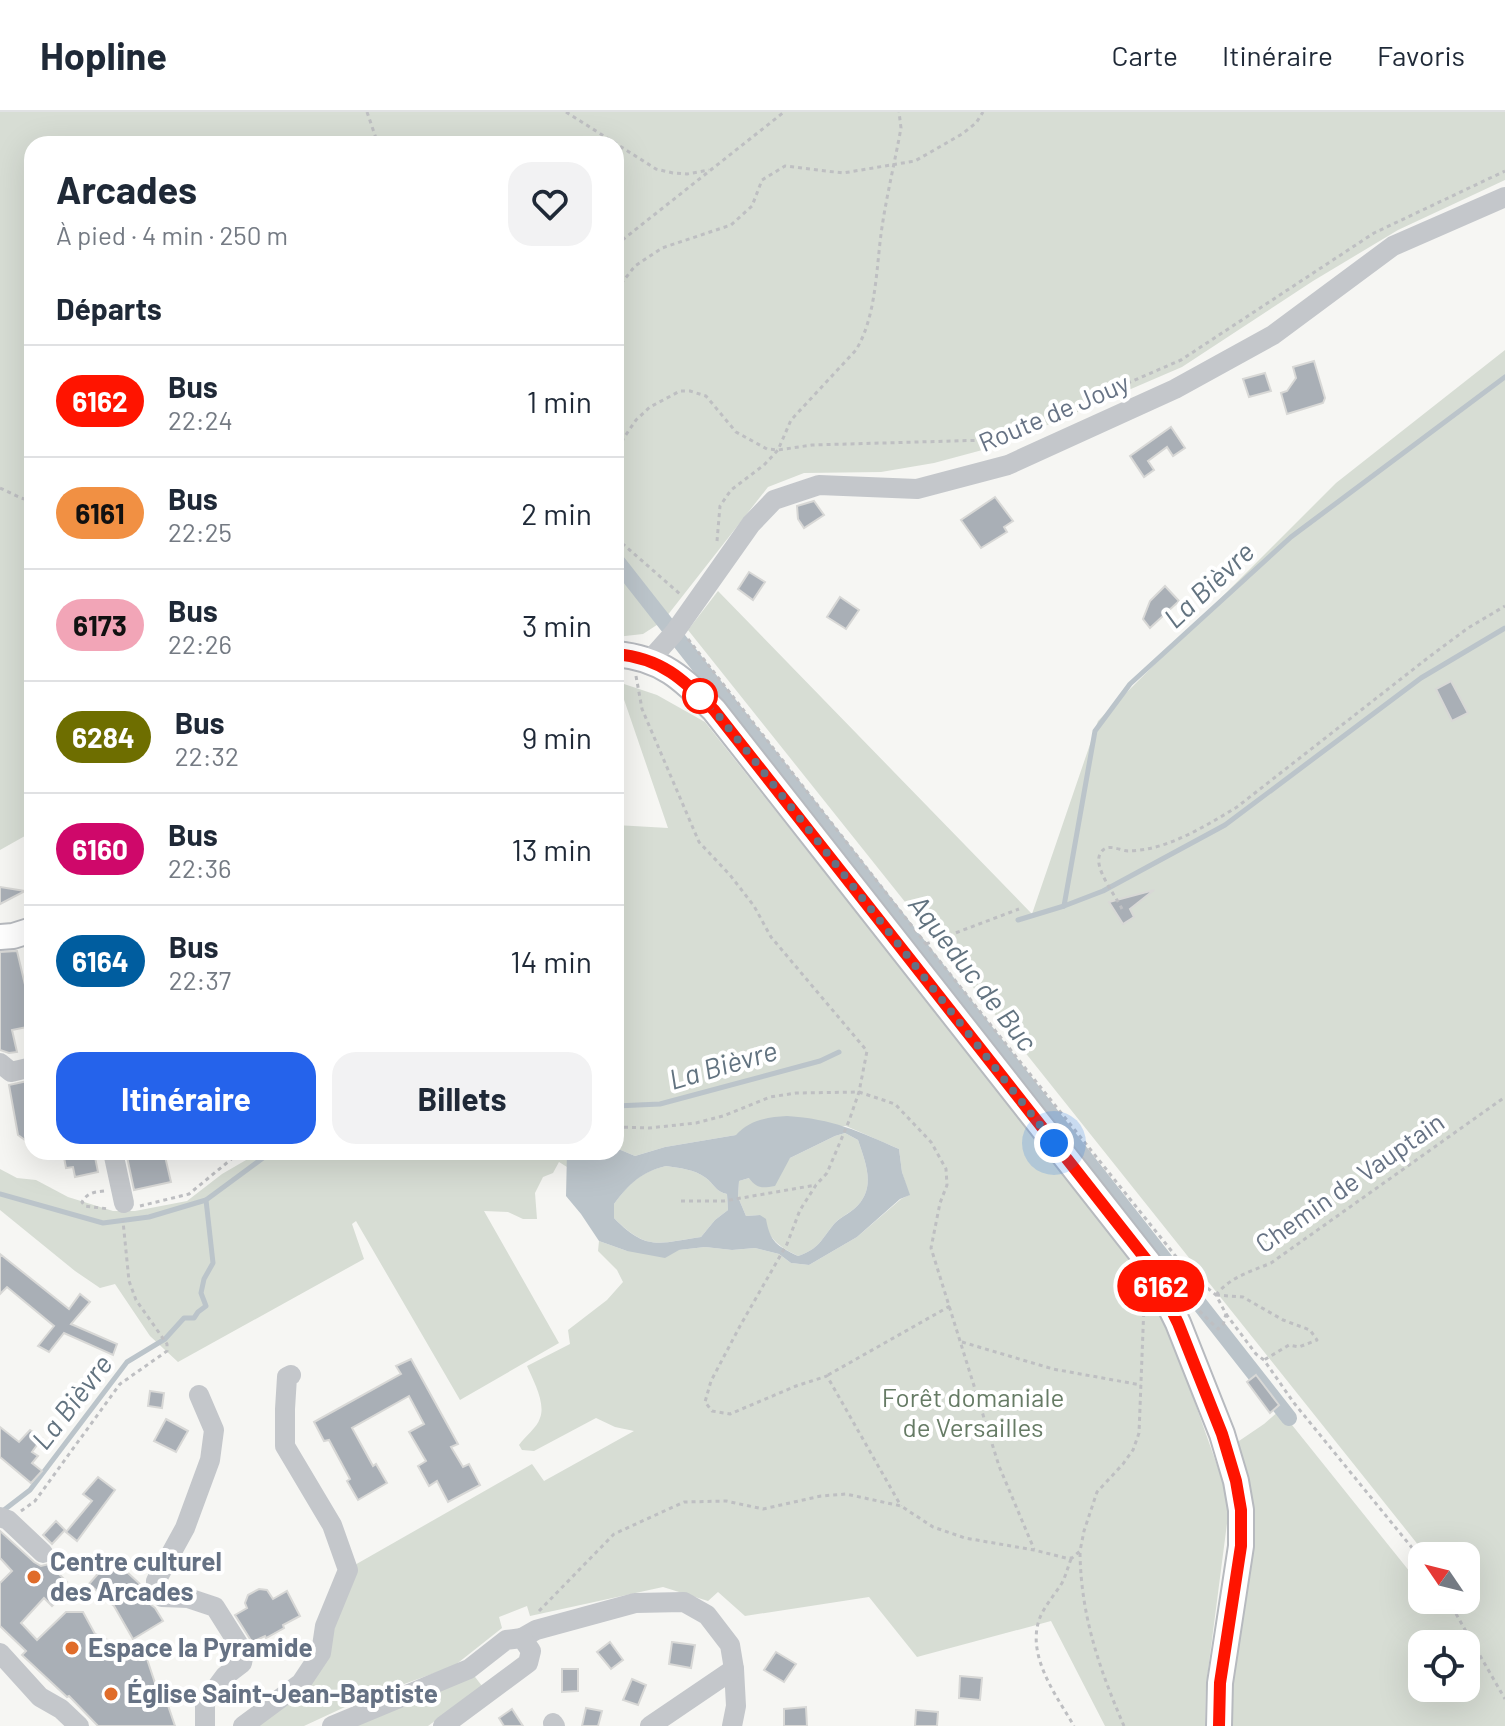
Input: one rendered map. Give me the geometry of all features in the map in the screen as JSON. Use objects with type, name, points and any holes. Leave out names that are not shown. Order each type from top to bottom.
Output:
[{"type":"main road","points":[[624,658],[643,667],[670,670],[714,710],[1138,1250],[1160,1284],[1222,1434],[1241,1510],[1241,1546],[1220,1683],[1219,1726]]},
{"type":"main road","points":[[0,937],[24,933]]},
{"type":"street","name":"Route de Jouy","points":[[643,667],[679,626],[751,524],[774,500],[819,485],[917,489],[1008,465],[1175,389],[1273,335],[1393,246],[1505,197]]},
{"type":"street","points":[[0,1063],[11,1072],[24,1069]]},
{"type":"street","points":[[115,1160],[123,1202]]},
{"type":"street","points":[[243,1726],[301,1683],[321,1653],[325,1626],[348,1570],[332,1525],[285,1446],[287,1377],[291,1375]]},
{"type":"street","points":[[199,1395],[214,1430],[210,1460],[185,1528],[156,1581],[156,1593],[162,1597],[188,1598],[215,1607],[244,1653],[242,1663],[225,1676],[205,1703],[205,1726]]},
{"type":"street","points":[[4,1519],[43,1553]]},
{"type":"street","points":[[332,1726],[469,1669],[506,1640],[522,1638],[536,1630],[635,1603],[684,1602],[707,1615],[730,1645],[736,1706],[732,1726]]},
{"type":"street","points":[[443,1726],[528,1663],[531,1651],[522,1638]]},
{"type":"street","points":[[0,1653],[40,1697],[61,1709],[79,1726]]},
{"type":"street","points":[[650,1726],[734,1669]]},
{"type":"path","points":[[367,112],[375,136]]},
{"type":"path","points":[[566,112],[604,136]]},
{"type":"path","points":[[624,239],[784,112]]},
{"type":"path","points":[[717,544],[720,506],[731,490],[778,450],[791,420],[856,350],[864,337],[901,128],[899,112]]},
{"type":"path","points":[[624,280],[635,266],[662,248],[731,225],[752,206],[762,180],[785,166],[843,173],[915,161],[976,123],[983,112]]},
{"type":"path","points":[[624,149],[656,169],[673,173],[687,174],[711,169]]},
{"type":"path","points":[[624,438],[650,407],[680,391],[706,396],[736,432],[757,445],[778,450],[812,445],[988,440],[1010,434],[1181,360],[1374,233],[1505,171]]},
{"type":"path","points":[[0,488],[24,499]]},
{"type":"path","points":[[624,545],[693,606]]},
{"type":"path","points":[[1122,909],[1104,878],[1099,857],[1105,848],[1148,849],[1191,832],[1237,807],[1458,635],[1505,606]]},
{"type":"path","points":[[679,626],[926,944],[1190,1274],[1216,1295],[1256,1354],[1264,1360],[1294,1403],[1408,1543]]},
{"type":"path","points":[[643,667],[642,709],[699,842],[730,875],[754,906],[771,937],[867,1051],[859,1092],[827,1173],[800,1210],[787,1244],[711,1381],[705,1402],[712,1411],[730,1414],[827,1376],[950,1306]]},
{"type":"path","points":[[926,944],[1019,909]]},
{"type":"path","points":[[624,1127],[696,1123],[770,1097],[796,1093],[859,1092],[895,1104],[931,1142],[946,1169],[947,1185],[931,1248],[999,1466],[1034,1550]]},
{"type":"path","name":"Chemin de Vauptain","points":[[1216,1295],[1232,1279],[1271,1263],[1505,1097]]},
{"type":"path","points":[[123,1202],[93,1192],[85,1196],[82,1202],[85,1206],[123,1202],[189,1194],[230,1160]]},
{"type":"path","points":[[681,1201],[724,1201],[816,1185]]},
{"type":"path","points":[[4,1519],[35,1501],[120,1384],[167,1351],[167,1344],[136,1300],[129,1281],[123,1227]]},
{"type":"path","points":[[1124,1726],[1089,1629],[1081,1585],[1080,1551],[1097,1492],[1133,1450],[1139,1433],[1144,1305],[1160,1284]]},
{"type":"path","points":[[1216,1295],[1243,1297],[1283,1320],[1310,1330],[1317,1340],[1299,1347],[1289,1345],[1264,1360]]},
{"type":"path","points":[[1192,1304],[1218,1329],[1223,1325],[1226,1314]]},
{"type":"path","points":[[961,1341],[1053,1369],[1141,1385]]},
{"type":"path","points":[[827,1376],[901,1506]]},
{"type":"path","points":[[539,1611],[614,1534],[684,1502],[726,1501],[763,1509],[821,1496],[846,1494],[901,1506],[933,1527],[965,1538],[1072,1558]]},
{"type":"path","points":[[1074,1726],[1039,1657],[1036,1635],[1040,1618],[1072,1558],[1080,1551]]},
{"type":"path","points":[[1456,1614],[1505,1699]]},
{"type":"green space","points":[[0,112],[1505,112],[1505,180],[1398,230],[1313,281],[1182,367],[1001,445],[934,463],[881,472],[804,473],[768,487],[663,621],[643,634],[624,636],[624,136],[24,136],[24,836],[0,850]]},
{"type":"green space","points":[[1505,350],[1505,1726],[1233,1726],[1232,1687],[1254,1518],[1247,1478],[1236,1443],[1280,1410],[1408,1570],[1408,1614],[1480,1614],[1480,1542],[1416,1542],[688,630],[718,591],[1032,914],[1098,721],[1336,483]]},
{"type":"green space","name":"Forêt domaniale de Versailles","points":[[624,684],[657,695],[705,722],[1124,1249],[1161,1317],[1188,1383],[1224,1485],[1229,1508],[1206,1686],[1205,1726],[1105,1726],[1051,1621],[917,1657],[869,1597],[745,1616],[718,1592],[708,1601],[663,1587],[530,1616],[527,1606],[499,1617],[502,1628],[454,1666],[360,1700],[304,1726],[248,1726],[308,1683],[353,1566],[532,1464],[544,1481],[634,1431],[596,1418],[534,1451],[522,1450],[519,1445],[536,1425],[541,1412],[538,1392],[527,1366],[570,1344],[568,1330],[607,1300],[623,1282],[617,1270],[598,1251],[599,1241],[627,1251],[755,1248],[779,1254],[791,1263],[809,1265],[857,1237],[909,1195],[899,1149],[846,1126],[736,1135],[665,1147],[635,1156],[624,1151],[624,825],[668,828],[624,700]]},
{"type":"green space","points":[[845,1133],[858,1140],[864,1158],[868,1176],[865,1193],[854,1209],[836,1222],[815,1247],[798,1256],[774,1240],[760,1215],[746,1216],[738,1197],[739,1181]]},
{"type":"green space","points":[[246,1160],[567,1160],[567,1167],[559,1162],[553,1173],[543,1177],[535,1193],[537,1219],[523,1219],[508,1212],[484,1211],[559,1343],[460,1400],[356,1221],[352,1224],[364,1259],[178,1362],[150,1336],[115,1284],[100,1288],[0,1210],[0,1169],[17,1178],[36,1180],[68,1197],[113,1211],[135,1211],[187,1201]]},
{"type":"green space","points":[[666,1166],[697,1173],[727,1194],[728,1210],[701,1237],[664,1243],[645,1241],[614,1218],[614,1204],[630,1185],[642,1175]]},
{"type":"green space","points":[[472,1673],[482,1686],[428,1726],[344,1726]]},
{"type":"shaded area","points":[[787,1116],[832,1123],[899,1149],[902,1172],[910,1195],[900,1199],[857,1237],[809,1265],[791,1263],[779,1254],[755,1248],[732,1250],[705,1247],[679,1250],[665,1258],[627,1251],[599,1241],[566,1196],[567,1160],[624,1160],[624,1151],[635,1156],[665,1147],[736,1135],[766,1118]],"holes":[[[845,1133],[858,1140],[868,1176],[865,1193],[854,1209],[836,1222],[815,1247],[798,1256],[776,1242],[766,1219],[760,1215],[746,1216],[738,1197],[739,1181],[749,1178],[760,1187],[775,1186],[790,1158]],[[666,1166],[686,1169],[706,1178],[720,1192],[727,1194],[728,1210],[701,1237],[664,1243],[645,1241],[614,1218],[614,1204],[643,1175]]]},
{"type":"building","points":[[1314,361],[1325,398],[1323,403],[1287,414],[1281,393],[1287,391],[1296,378],[1293,367]]},
{"type":"building","points":[[1265,373],[1271,391],[1249,397],[1243,379]]},
{"type":"building","points":[[1171,427],[1185,448],[1173,456],[1167,447],[1148,461],[1154,470],[1144,477],[1130,456]]},
{"type":"building","points":[[995,497],[1013,521],[1004,527],[1007,532],[981,548],[961,520]]},
{"type":"building","points":[[814,501],[824,515],[804,528],[798,519],[797,506]]},
{"type":"building","points":[[749,572],[765,582],[753,600],[738,589]]},
{"type":"building","points":[[1165,586],[1179,601],[1150,628],[1143,619],[1150,601]]},
{"type":"building","points":[[840,597],[859,610],[846,629],[827,617]]},
{"type":"building","points":[[1451,681],[1468,713],[1452,721],[1436,689]]},
{"type":"building","points":[[0,887],[24,891],[24,892],[0,904]]},
{"type":"building","points":[[1154,890],[1130,909],[1134,917],[1123,924],[1109,902]]},
{"type":"building","points":[[17,951],[24,981],[24,1028],[12,1030],[17,1052],[0,1050],[0,952]]},
{"type":"building","points":[[24,1082],[24,1139],[18,1135],[9,1085]]},
{"type":"building","points":[[64,1160],[96,1160],[98,1172],[75,1177],[73,1167],[66,1168]]},
{"type":"building","points":[[128,1160],[166,1160],[171,1182],[134,1190]]},
{"type":"building","points":[[0,1254],[69,1309],[80,1294],[90,1302],[71,1324],[117,1344],[113,1355],[64,1333],[49,1352],[38,1346],[54,1326],[7,1287],[0,1294]]},
{"type":"building","points":[[411,1359],[458,1444],[451,1447],[463,1467],[469,1464],[480,1485],[448,1502],[437,1481],[429,1486],[418,1466],[426,1461],[409,1432],[424,1424],[409,1396],[352,1428],[373,1466],[376,1464],[387,1483],[358,1500],[329,1440],[324,1441],[314,1422],[401,1374],[396,1366]]},
{"type":"building","points":[[1256,1375],[1279,1405],[1270,1413],[1247,1382]]},
{"type":"building","points":[[150,1391],[164,1393],[162,1408],[148,1406]]},
{"type":"building","points":[[166,1419],[188,1431],[176,1452],[154,1441]]},
{"type":"building","points":[[0,1427],[19,1442],[30,1430],[42,1438],[32,1452],[38,1456],[32,1463],[42,1471],[31,1483],[0,1457]]},
{"type":"building","points":[[98,1477],[115,1490],[77,1541],[66,1532],[92,1501],[83,1494]]},
{"type":"building","points":[[56,1521],[65,1530],[52,1544],[43,1535]]},
{"type":"building","points":[[0,1531],[34,1562],[41,1566],[49,1564],[67,1582],[58,1592],[62,1596],[52,1606],[44,1598],[21,1623],[37,1640],[66,1612],[83,1612],[95,1634],[147,1659],[156,1686],[161,1685],[175,1726],[98,1726],[22,1655],[26,1651],[0,1626],[0,1583],[12,1571],[0,1558]]},
{"type":"building","points":[[112,1558],[142,1586],[145,1600],[163,1621],[133,1639],[114,1606],[89,1584]]},
{"type":"building","points":[[259,1589],[267,1590],[273,1599],[287,1591],[300,1616],[266,1638],[252,1642],[235,1615],[247,1608],[248,1595]]},
{"type":"building","points":[[610,1642],[623,1660],[611,1669],[597,1652]]},
{"type":"building","points":[[672,1642],[695,1645],[691,1668],[669,1664]]},
{"type":"building","points":[[776,1652],[796,1664],[784,1682],[764,1670]]},
{"type":"building","points":[[562,1669],[578,1669],[578,1691],[562,1692]]},
{"type":"building","points":[[960,1676],[982,1678],[980,1700],[959,1698]]},
{"type":"building","points":[[632,1679],[646,1685],[638,1705],[623,1700]]},
{"type":"building","points":[[806,1707],[807,1726],[784,1726],[784,1709]]},
{"type":"building","points":[[586,1708],[602,1711],[598,1726],[582,1726]]},
{"type":"building","points":[[512,1709],[523,1726],[504,1726],[499,1718]]},
{"type":"building","points":[[916,1710],[938,1712],[937,1726],[915,1726]]},
{"type":"waterway","name":"La Bièvre","points":[[1064,906],[1095,731],[1130,684],[1291,537],[1505,377]]},
{"type":"waterway","name":"Aqueduc de Buc","points":[[624,570],[1289,1418]]},
{"type":"waterway","name":"La Bièvre","points":[[1018,920],[1103,891],[1225,825],[1421,678],[1505,628]]},
{"type":"waterway","name":"La Bièvre","points":[[624,1106],[660,1104],[820,1061],[839,1052]]},
{"type":"waterway","name":"La Bièvre","points":[[4,1510],[30,1490],[127,1362],[165,1339],[184,1318],[194,1318],[206,1306],[201,1293],[204,1279],[213,1263],[206,1200],[260,1160]]},
{"type":"waterway","name":"La Bièvre","points":[[0,1194],[103,1223],[149,1217],[206,1200]]},
{"type":"bus line","name":"6162","points":[[624,655],[650,660],[670,670],[714,710],[1148,1262],[1178,1323],[1222,1434],[1241,1510],[1241,1546],[1220,1683],[1219,1726]]},
{"type":"place","name":"Centre culturel des Arcades","points":[[34,1577]]},
{"type":"place","name":"Espace la Pyramide","points":[[72,1648]]},
{"type":"place","name":"Église Saint-Jean-Baptiste","points":[[111,1694]]},
{"type":"route","points":[[700,696],[758,765],[1054,1143]]}]
